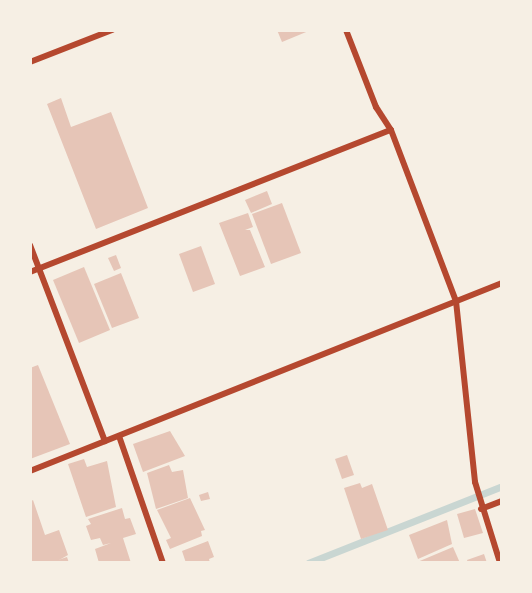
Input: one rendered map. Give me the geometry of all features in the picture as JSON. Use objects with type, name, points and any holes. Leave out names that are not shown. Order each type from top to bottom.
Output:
[{"type":"street","points":[[30,62],[112,30]]},
{"type":"street","points":[[346,30],[376,107],[391,130],[456,301],[475,482],[481,509],[500,563]]},
{"type":"street","points":[[30,272],[391,130]]},
{"type":"street","points":[[30,245],[105,441]]},
{"type":"street","points":[[30,471],[502,283]]},
{"type":"street","points":[[119,436],[163,563]]},
{"type":"street","points":[[481,509],[502,501]]},
{"type":"building","points":[[277,30],[311,30],[282,42]]},
{"type":"building","points":[[61,98],[71,127],[111,112],[148,208],[96,229],[47,104]]},
{"type":"building","points":[[267,191],[272,204],[251,213],[245,200]]},
{"type":"building","points":[[282,203],[301,253],[271,264],[252,214]]},
{"type":"building","points":[[248,213],[253,227],[245,230],[250,230],[265,267],[240,276],[219,223]]},
{"type":"building","points":[[201,246],[215,284],[193,292],[179,254]]},
{"type":"building","points":[[116,255],[121,268],[114,271],[108,258]]},
{"type":"building","points":[[84,267],[110,330],[79,343],[53,280]]},
{"type":"building","points":[[121,273],[139,318],[112,328],[94,284]]},
{"type":"building","points":[[38,365],[70,444],[30,459],[30,368]]},
{"type":"building","points":[[170,431],[185,456],[143,472],[133,444]]},
{"type":"building","points":[[347,455],[354,475],[342,479],[335,459]]},
{"type":"building","points":[[84,459],[87,467],[107,461],[116,507],[86,517],[68,464]]},
{"type":"building","points":[[169,465],[172,472],[183,470],[188,498],[156,509],[147,473]]},
{"type":"building","points":[[360,483],[362,488],[372,484],[388,530],[361,539],[344,488]]},
{"type":"building","points":[[208,492],[210,499],[201,501],[199,495]]},
{"type":"building","points":[[190,498],[205,530],[201,531],[202,536],[170,549],[166,540],[171,538],[157,510]]},
{"type":"building","points":[[33,500],[45,535],[59,530],[68,555],[54,563],[30,563],[30,502]]},
{"type":"building","points":[[122,508],[125,519],[130,518],[136,534],[123,538],[131,563],[99,563],[95,549],[111,543],[103,545],[100,538],[91,540],[86,526],[91,524],[88,519]]},
{"type":"building","points":[[475,509],[483,533],[464,538],[457,514]]},
{"type":"building","points":[[447,520],[452,544],[418,559],[409,535]]},
{"type":"building","points":[[208,541],[214,557],[209,559],[210,563],[186,563],[182,551]]},
{"type":"building","points":[[453,547],[460,563],[415,563]]},
{"type":"building","points":[[484,554],[487,563],[468,563],[467,560]]},
{"type":"building","points":[[67,557],[69,563],[56,563],[55,561]]},
{"type":"waterway","points":[[308,563],[502,486]]}]
